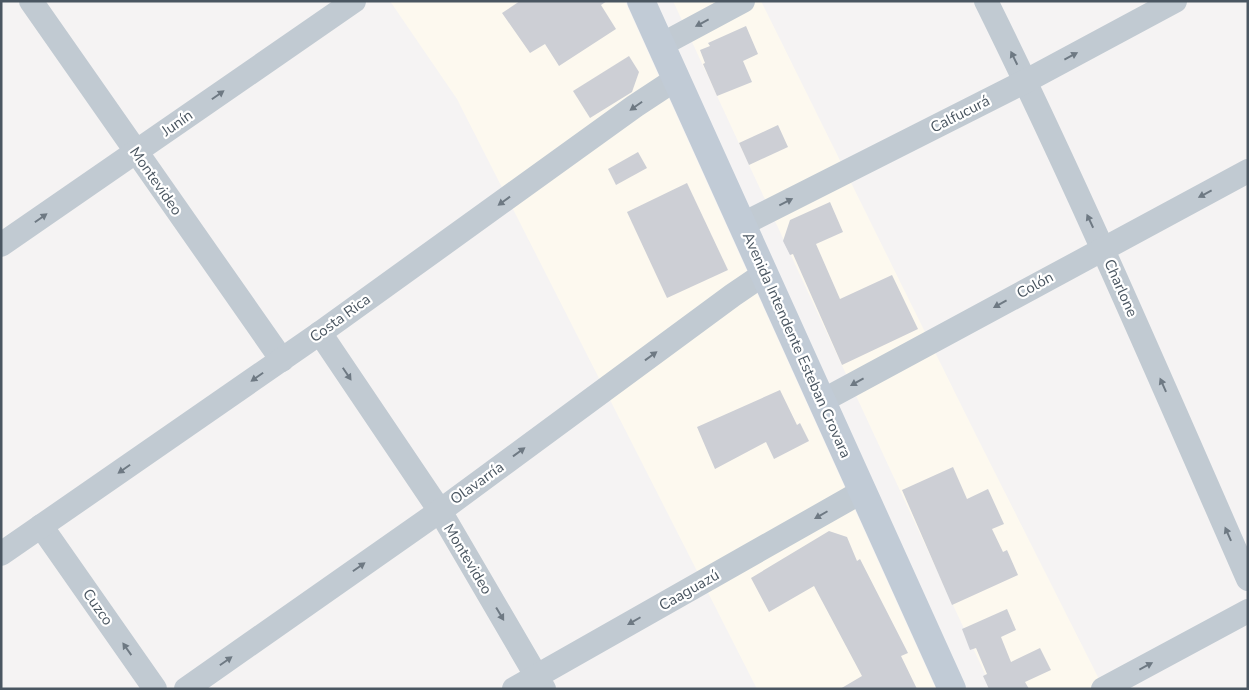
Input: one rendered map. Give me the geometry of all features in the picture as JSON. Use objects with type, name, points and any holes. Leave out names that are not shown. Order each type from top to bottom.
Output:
[{"type":"main road","name":"Avenida Intendente Esteban Crovara","points":[[641,1],[952,689]]},
{"type":"street","name":"Montevideo","points":[[31,1],[282,360]]},
{"type":"street","name":"Junín","points":[[1,245],[354,1]]},
{"type":"street","points":[[661,45],[743,1]]},
{"type":"street","name":"Charlone","points":[[986,1],[1026,81],[1103,248],[1248,579]]},
{"type":"street","name":"Calfucurá","points":[[743,224],[1026,81],[1175,1]]},
{"type":"street","name":"Costa Rica","points":[[1,554],[282,360],[635,106],[676,79]]},
{"type":"street","name":"Colón","points":[[822,401],[1248,171]]},
{"type":"street","name":"Olavarría","points":[[186,689],[440,511],[764,274]]},
{"type":"street","name":"Montevideo","points":[[320,333],[440,511],[541,682]]},
{"type":"street","name":"Caaguazú","points":[[514,689],[541,682],[863,491]]},
{"type":"street","name":"Cuzco","points":[[41,526],[155,689]]},
{"type":"street","points":[[1104,689],[1248,611]]},
{"type":"shaded area","points":[[390,1],[625,1],[936,689],[757,689],[457,99]]},
{"type":"shaded area","points":[[673,1],[761,1],[1104,689],[992,689]]},
{"type":"building","points":[[520,1],[607,1],[601,5],[616,29],[559,66],[545,44],[530,53],[502,13]]},
{"type":"building","points":[[746,26],[758,54],[743,61],[752,82],[717,96],[703,64],[705,63],[700,50],[710,46],[708,43]]},
{"type":"building","points":[[629,56],[639,72],[632,92],[590,118],[573,91]]},
{"type":"building","points":[[778,125],[788,147],[749,165],[739,143]]},
{"type":"building","points":[[638,152],[647,168],[616,185],[608,169]]},
{"type":"building","points":[[687,183],[728,270],[667,298],[627,212]]},
{"type":"building","points":[[830,202],[843,232],[816,244],[840,299],[892,275],[918,329],[842,365],[793,254],[790,255],[783,241],[790,220]]},
{"type":"building","points":[[780,390],[797,425],[800,423],[809,441],[774,459],[766,442],[715,469],[697,427]]},
{"type":"building","points":[[953,467],[967,499],[988,489],[1004,524],[992,529],[1003,552],[1007,550],[1018,575],[952,605],[902,490]]},
{"type":"building","points":[[829,531],[847,537],[857,561],[860,559],[908,653],[901,656],[917,689],[840,689],[862,676],[814,586],[769,612],[751,578]]},
{"type":"building","points":[[1007,609],[1016,630],[1001,637],[1011,662],[1040,648],[1051,670],[1025,682],[1029,689],[989,689],[983,676],[987,674],[976,648],[970,650],[962,629]]}]
